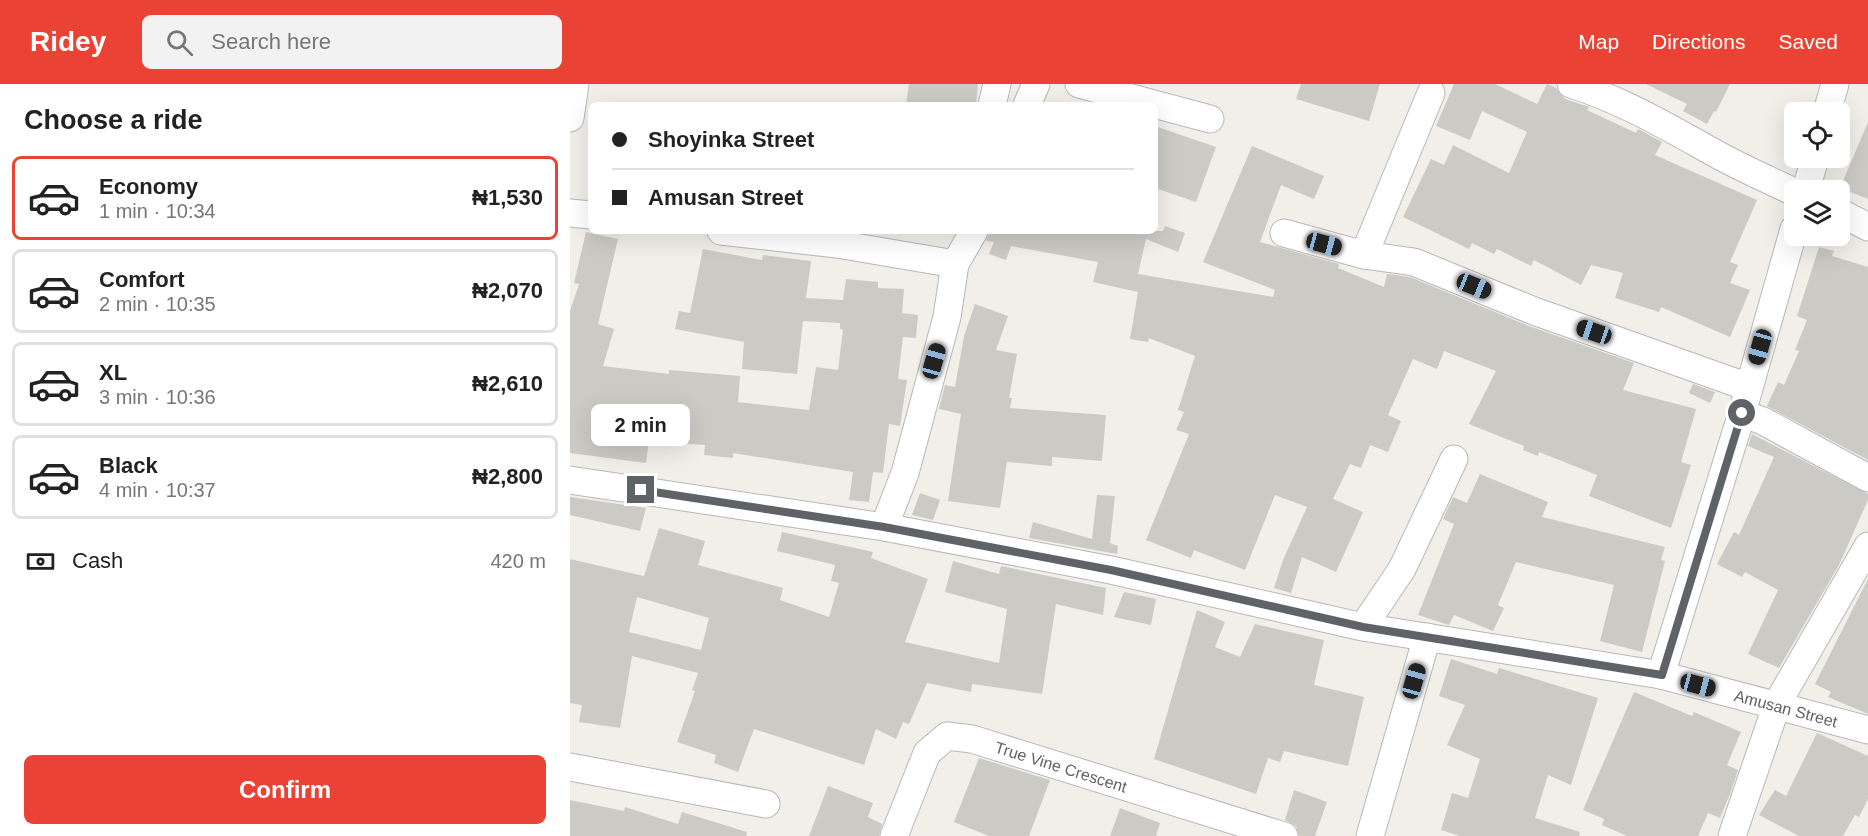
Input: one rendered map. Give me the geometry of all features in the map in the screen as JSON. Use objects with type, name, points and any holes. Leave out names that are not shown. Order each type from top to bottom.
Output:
[{"type":"street","points":[[570,118],[575,84]]},
{"type":"street","points":[[993,102],[997,84]]},
{"type":"street","points":[[1028,102],[1036,84]]},
{"type":"street","points":[[1079,84],[1148,102]]},
{"type":"street","points":[[1571,84],[1602,94],[1637,110],[1784,187]]},
{"type":"street","points":[[1830,102],[1835,84]]},
{"type":"street","points":[[1364,255],[1431,93]]},
{"type":"street","points":[[1158,105],[1210,118]]},
{"type":"street","points":[[570,213],[588,215]]},
{"type":"street","points":[[1850,218],[1868,227]]},
{"type":"street","points":[[1284,233],[1364,255],[1414,262],[1534,311],[1748,387]]},
{"type":"street","points":[[748,234],[837,244],[955,264]]},
{"type":"street","points":[[884,527],[905,473],[947,317],[955,264],[972,234]]},
{"type":"street","points":[[1662,675],[1742,413],[1789,246]]},
{"type":"street","points":[[1742,413],[1782,431],[1868,478]]},
{"type":"street","points":[[1363,627],[1402,569],[1454,459]]},
{"type":"street","name":"Amusan Street","points":[[570,480],[884,527],[1111,570],[1363,627],[1662,675],[1868,730]]},
{"type":"street","points":[[1732,836],[1777,704],[1868,546]]},
{"type":"street","points":[[1370,836],[1427,637]]},
{"type":"street","name":"True Vine Crescent","points":[[894,836],[927,753],[947,736],[972,739],[1284,836]]},
{"type":"street","points":[[570,767],[766,804]]},
{"type":"building","points":[[909,84],[978,84],[976,102],[906,102]]},
{"type":"building","points":[[1301,84],[1380,84],[1369,121],[1296,99]]},
{"type":"building","points":[[1454,84],[1495,84],[1537,104],[1547,84],[1556,88],[1565,99],[1589,107],[1587,110],[1636,133],[1638,129],[1662,142],[1655,155],[1757,200],[1730,262],[1738,265],[1730,283],[1750,290],[1730,337],[1661,307],[1659,312],[1615,298],[1623,273],[1591,265],[1581,285],[1534,260],[1531,266],[1497,249],[1494,254],[1472,243],[1469,249],[1403,217],[1431,159],[1444,165],[1453,145],[1509,173],[1527,132],[1482,111],[1470,140],[1436,126]]},
{"type":"building","points":[[1646,84],[1730,84],[1716,112],[1714,111],[1707,124],[1683,111],[1687,104]]},
{"type":"building","points":[[1868,122],[1868,199],[1850,192],[1850,180],[1843,180]]},
{"type":"building","points":[[1158,127],[1216,147],[1196,202],[1158,189]]},
{"type":"building","points":[[1252,146],[1324,176],[1314,199],[1281,185],[1260,242],[1339,264],[1338,268],[1384,287],[1387,274],[1410,277],[1529,326],[1634,363],[1623,390],[1696,409],[1681,462],[1691,465],[1671,528],[1589,496],[1597,475],[1539,452],[1538,456],[1523,450],[1524,446],[1469,424],[1496,371],[1444,351],[1437,369],[1413,359],[1388,415],[1401,421],[1388,452],[1370,445],[1361,468],[1350,464],[1333,499],[1363,512],[1336,572],[1302,557],[1291,593],[1274,588],[1283,560],[1307,507],[1275,495],[1245,570],[1194,550],[1191,558],[1146,540],[1189,434],[1176,430],[1184,412],[1178,410],[1195,356],[1149,338],[1148,342],[1130,339],[1138,292],[1093,282],[1098,262],[1011,246],[1006,260],[989,254],[994,242],[986,241],[989,234],[1158,234],[1158,231],[1163,231],[1165,226],[1185,233],[1178,252],[1146,239],[1138,274],[1273,297],[1275,290],[1203,262]]},
{"type":"building","points":[[586,232],[618,239],[598,324],[614,329],[603,366],[669,374],[669,370],[740,376],[738,402],[809,410],[816,367],[838,370],[843,330],[840,329],[840,323],[803,321],[797,374],[742,369],[744,342],[675,329],[679,311],[690,313],[703,249],[762,260],[763,255],[811,261],[806,298],[843,300],[846,279],[878,282],[878,288],[904,289],[902,313],[918,315],[916,338],[903,337],[898,379],[907,380],[900,426],[889,424],[883,473],[873,472],[869,502],[849,500],[853,472],[733,453],[733,458],[704,455],[705,445],[649,441],[646,463],[570,453],[570,311],[579,284],[574,283]]},
{"type":"building","points":[[1819,247],[1834,251],[1832,256],[1868,267],[1868,460],[1767,406],[1778,382],[1784,385],[1799,351],[1795,350],[1807,320],[1797,316]]},
{"type":"building","points":[[975,304],[1008,316],[996,350],[1017,354],[1009,398],[1012,398],[1010,408],[1106,415],[1102,461],[1052,457],[1052,466],[1007,462],[1000,508],[948,501],[961,414],[939,409],[945,385],[955,387],[964,336]]},
{"type":"building","points":[[1693,384],[1715,392],[1710,403],[1689,393]]},
{"type":"building","points":[[1752,434],[1868,494],[1868,500],[1839,565],[1779,668],[1748,654],[1778,590],[1745,572],[1742,577],[1717,564],[1734,532],[1739,535],[1774,457],[1748,446]]},
{"type":"building","points":[[1480,474],[1548,502],[1542,517],[1665,547],[1661,560],[1665,561],[1642,652],[1600,641],[1614,585],[1516,562],[1498,605],[1504,608],[1493,631],[1454,615],[1449,625],[1418,615],[1454,524],[1443,519],[1453,497],[1467,503]]},
{"type":"building","points":[[920,493],[940,500],[933,520],[912,515]]},
{"type":"building","points":[[1097,495],[1115,496],[1110,543],[1118,546],[1117,554],[1029,538],[1033,522],[1092,539]]},
{"type":"building","points":[[570,497],[646,508],[640,531],[570,515]]},
{"type":"building","points":[[659,528],[705,541],[698,565],[783,588],[780,600],[829,617],[839,583],[831,581],[835,565],[777,551],[782,532],[873,552],[871,558],[928,579],[905,642],[999,663],[1007,609],[945,592],[953,561],[999,574],[1001,566],[1106,588],[1103,615],[1056,604],[1042,694],[972,684],[971,692],[927,683],[909,724],[903,722],[896,739],[876,729],[864,765],[754,729],[738,772],[714,763],[716,755],[677,742],[695,691],[692,690],[698,673],[632,656],[620,728],[579,722],[582,705],[570,703],[570,559],[644,576]],"holes":[[[637,597],[709,618],[701,650],[629,632]]]},
{"type":"building","points":[[1868,579],[1868,714],[1828,697],[1831,692],[1815,684]]},
{"type":"building","points":[[1124,592],[1156,599],[1151,625],[1114,617]]},
{"type":"building","points":[[1197,610],[1225,622],[1215,647],[1240,657],[1255,624],[1324,640],[1314,685],[1364,697],[1348,766],[1284,751],[1280,762],[1268,758],[1256,794],[1154,759]]},
{"type":"building","points":[[1451,659],[1497,674],[1499,668],[1598,698],[1571,785],[1548,775],[1535,818],[1580,832],[1579,836],[1460,836],[1441,830],[1452,793],[1468,798],[1480,759],[1447,745],[1465,705],[1439,696]]},
{"type":"building","points":[[1634,692],[1692,716],[1694,712],[1741,732],[1727,765],[1738,770],[1730,794],[1720,818],[1708,813],[1698,836],[1627,836],[1602,825],[1604,819],[1583,810]]},
{"type":"building","points":[[1817,733],[1868,756],[1868,799],[1859,817],[1855,815],[1843,836],[1799,836],[1759,815],[1775,790],[1786,796]]},
{"type":"building","points":[[979,758],[1050,780],[1029,836],[989,836],[954,822]]},
{"type":"building","points":[[828,786],[873,803],[868,817],[882,824],[879,836],[809,836]]},
{"type":"building","points":[[1294,790],[1327,802],[1315,836],[1299,836],[1296,826],[1285,820]]},
{"type":"building","points":[[570,800],[624,811],[625,807],[678,824],[682,812],[747,832],[746,836],[570,836]]},
{"type":"building","points":[[1120,808],[1160,823],[1156,836],[1110,836]]},
{"type":"route","points":[[641,490],[884,527],[1111,570],[1363,627],[1662,675],[1742,413]]}]
